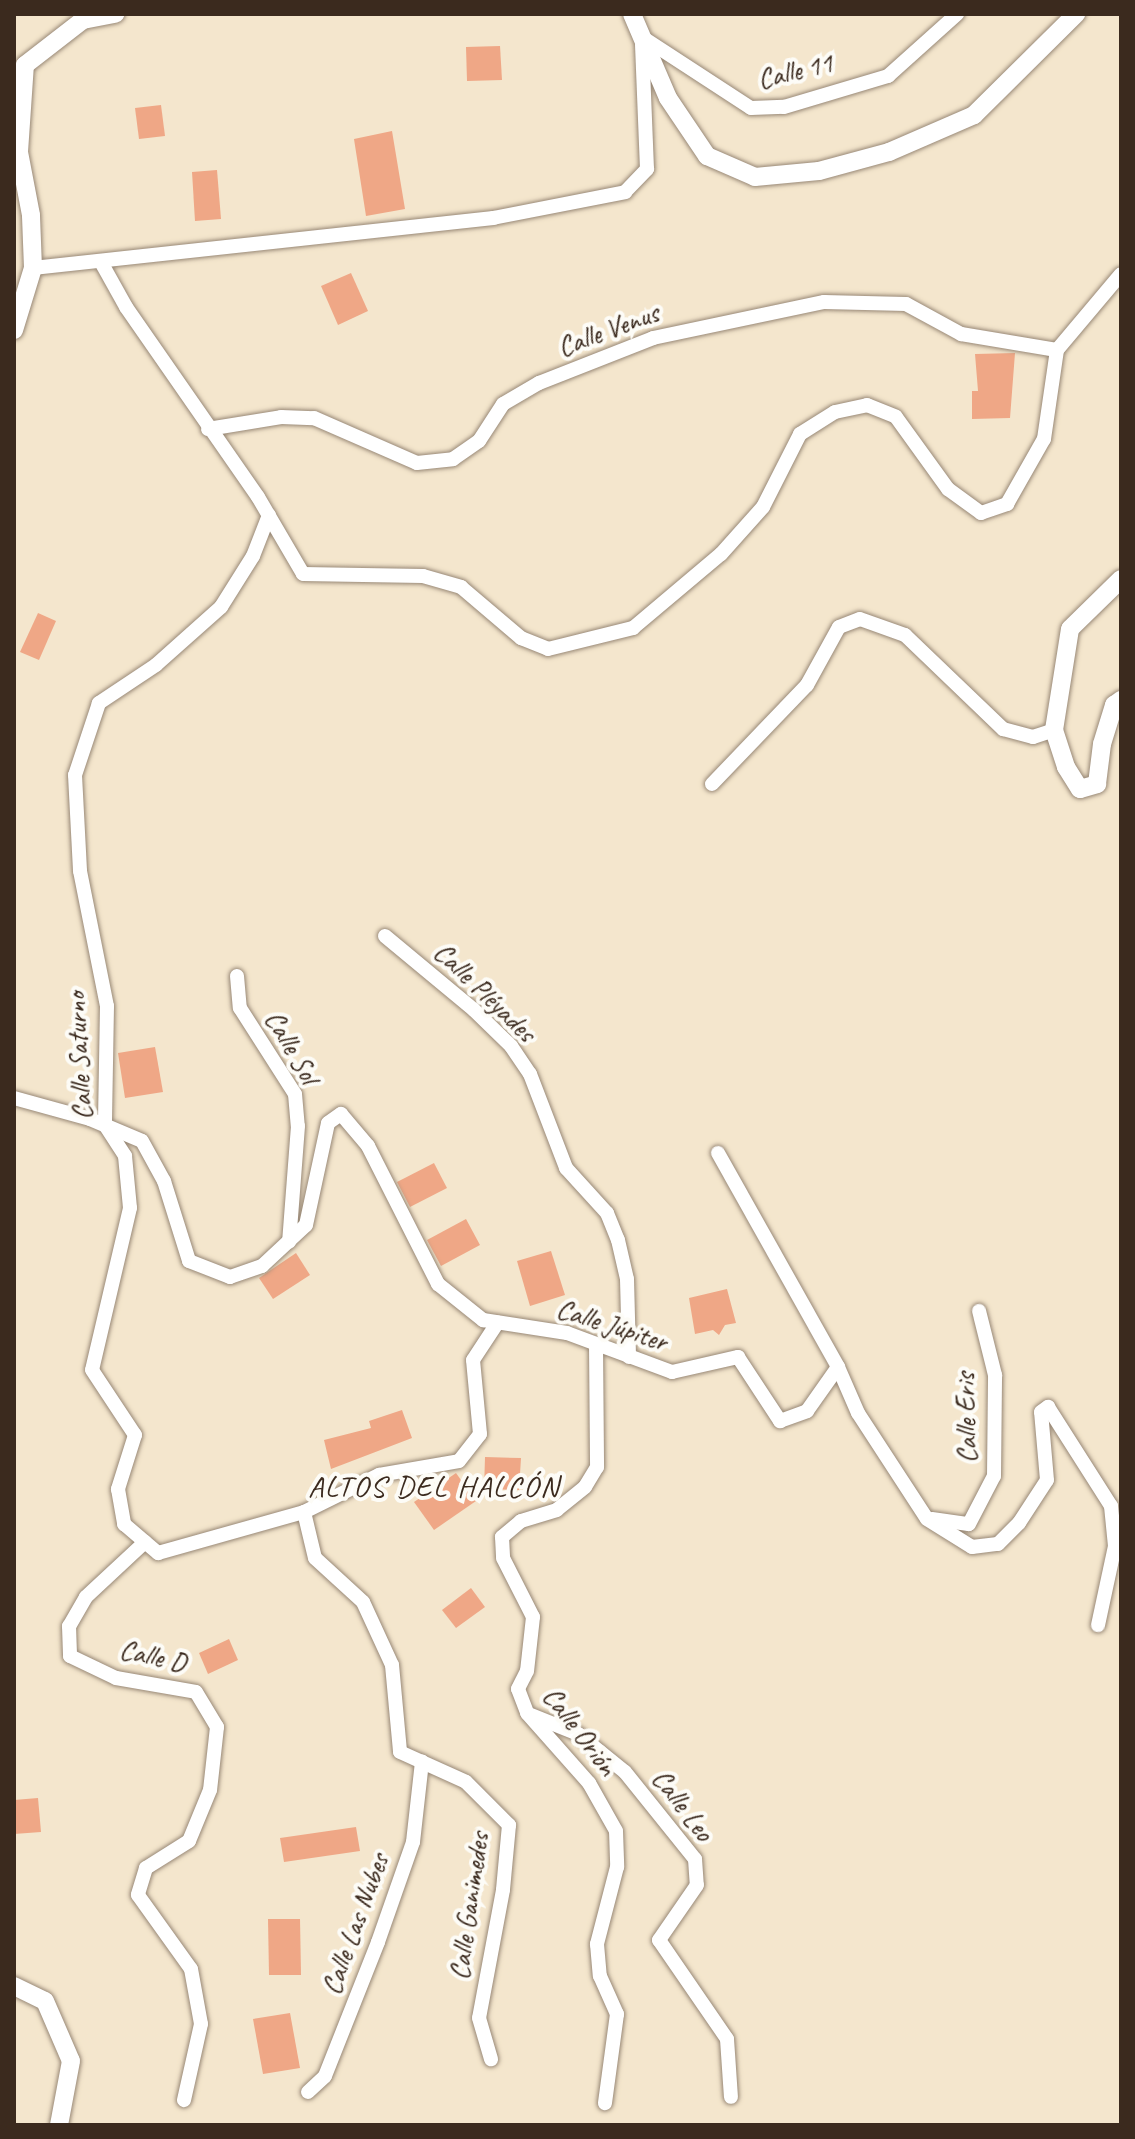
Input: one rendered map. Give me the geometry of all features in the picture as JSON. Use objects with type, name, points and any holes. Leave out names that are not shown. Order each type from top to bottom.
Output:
[{"type":"street","points":[[14,330],[33,268],[31,215],[19,152],[25,65],[83,20],[115,14]]},
{"type":"street","points":[[632,14],[668,98],[707,156],[755,177],[819,171],[889,152],[974,115],[1076,14]]},
{"type":"street","name":"Calle 11","points":[[642,37],[751,108],[784,107],[888,76],[957,14]]},
{"type":"street","points":[[33,268],[493,218],[625,192],[647,169],[642,37]]},
{"type":"street","points":[[101,262],[208,429],[269,515],[303,574],[423,576],[461,587],[521,638],[548,649],[572,647],[633,628],[721,554],[763,507],[800,434],[835,412],[867,405],[896,417],[948,489],[981,513],[1007,504],[1044,439],[1057,350],[1121,274]]},
{"type":"street","name":"Calle Venus","points":[[208,429],[281,417],[314,418],[417,463],[453,459],[479,441],[503,404],[539,383],[653,338],[824,302],[906,304],[961,334],[1057,350]]},
{"type":"street","name":"Calle Saturno","points":[[145,1542],[124,1524],[118,1489],[135,1435],[92,1370],[130,1208],[125,1156],[105,1125],[107,1006],[80,871],[75,775],[99,703],[156,665],[221,607],[253,556],[269,515]]},
{"type":"street","points":[[1121,579],[1070,629],[1054,730],[1066,767],[1080,789],[1097,784],[1102,744],[1114,705],[1121,700]]},
{"type":"street","points":[[712,784],[807,685],[839,627],[860,619],[905,635],[1003,729],[1033,737],[1054,730]]},
{"type":"street","name":"Calle Pléyades","points":[[385,936],[474,1010],[511,1046],[530,1074],[566,1168],[607,1213],[618,1240],[627,1279],[629,1357]]},
{"type":"street","name":"Calle Sol","points":[[237,976],[240,1008],[295,1094],[298,1126],[289,1242]]},
{"type":"street","name":"Calle Júpiter","points":[[14,1098],[105,1125],[142,1141],[164,1181],[189,1261],[230,1277],[262,1266],[306,1225],[328,1123],[341,1114],[368,1146],[438,1284],[483,1320],[567,1333],[672,1372],[738,1357],[780,1421],[807,1411],[838,1367]]},
{"type":"street","points":[[718,1153],[838,1367],[858,1413],[927,1519],[972,1547],[998,1544],[1019,1523],[1047,1480],[1041,1412],[1048,1407],[1111,1506],[1115,1546],[1098,1625]]},
{"type":"street","name":"Calle Eris","points":[[927,1519],[969,1524],[994,1476],[995,1375],[979,1311]]},
{"type":"street","points":[[145,1542],[158,1553],[304,1512],[379,1475],[459,1461],[480,1434],[473,1360],[498,1322]]},
{"type":"street","name":"Calle Orión","points":[[596,1345],[597,1467],[585,1487],[557,1510],[521,1521],[502,1537],[503,1558],[533,1617],[527,1671],[518,1689],[527,1713],[589,1783],[616,1831],[617,1867],[597,1944],[600,1976],[617,2014],[605,2103]]},
{"type":"street","name":"Calle Ganimedes","points":[[304,1512],[315,1558],[363,1602],[392,1665],[400,1752],[466,1782],[509,1825],[503,1890],[479,2018],[491,2059]]},
{"type":"street","name":"Calle D","points":[[145,1542],[86,1597],[69,1626],[70,1656],[116,1678],[196,1692],[217,1727],[210,1790],[189,1841],[146,1868],[138,1895],[191,1969],[201,2024],[184,2100]]},
{"type":"street","name":"Calle Leo","points":[[527,1713],[578,1734],[625,1772],[695,1859],[697,1885],[659,1940],[727,2039],[731,2097]]},
{"type":"street","name":"Calle Las Nubes","points":[[308,2092],[325,2076],[413,1842],[422,1762]]},
{"type":"street","points":[[14,1986],[45,2001],[71,2061],[59,2125]]},
{"type":"building","points":[[500,46],[502,80],[467,81],[466,47]]},
{"type":"building","points":[[161,105],[165,136],[139,139],[135,108]]},
{"type":"building","points":[[392,131],[405,209],[366,216],[354,139]]},
{"type":"building","points":[[217,170],[221,219],[195,221],[192,172]]},
{"type":"building","points":[[351,273],[368,311],[338,325],[321,286]]},
{"type":"building","points":[[1015,353],[1010,418],[972,419],[972,391],[978,391],[975,354]]},
{"type":"building","points":[[38,613],[56,621],[39,660],[20,652]]},
{"type":"building","points":[[155,1047],[163,1092],[125,1098],[118,1053]]},
{"type":"building","points":[[434,1163],[447,1188],[410,1207],[397,1182]]},
{"type":"building","points":[[466,1219],[480,1245],[441,1266],[427,1240]]},
{"type":"building","points":[[551,1251],[565,1295],[530,1306],[517,1261]]},
{"type":"building","points":[[296,1253],[310,1275],[273,1299],[259,1278]]},
{"type":"building","points":[[727,1289],[736,1323],[725,1325],[719,1335],[713,1330],[695,1334],[689,1298]]},
{"type":"building","points":[[402,1410],[412,1438],[331,1469],[324,1440],[371,1428],[369,1421]]},
{"type":"building","points":[[485,1457],[521,1458],[519,1490],[484,1489]]},
{"type":"building","points":[[456,1473],[476,1501],[434,1530],[414,1502]]},
{"type":"building","points":[[471,1588],[485,1607],[456,1628],[442,1610]]},
{"type":"building","points":[[229,1639],[238,1660],[208,1674],[199,1653]]},
{"type":"building","points":[[38,1798],[41,1832],[14,1834],[14,1800]]},
{"type":"building","points":[[356,1827],[360,1851],[284,1862],[280,1838]]},
{"type":"building","points":[[268,1919],[300,1919],[301,1975],[269,1975]]},
{"type":"building","points":[[290,2013],[300,2068],[263,2074],[253,2019]]},
{"type":"district","name":"ALTOS DEL HALCÓN","points":[[434,1486]]}]
